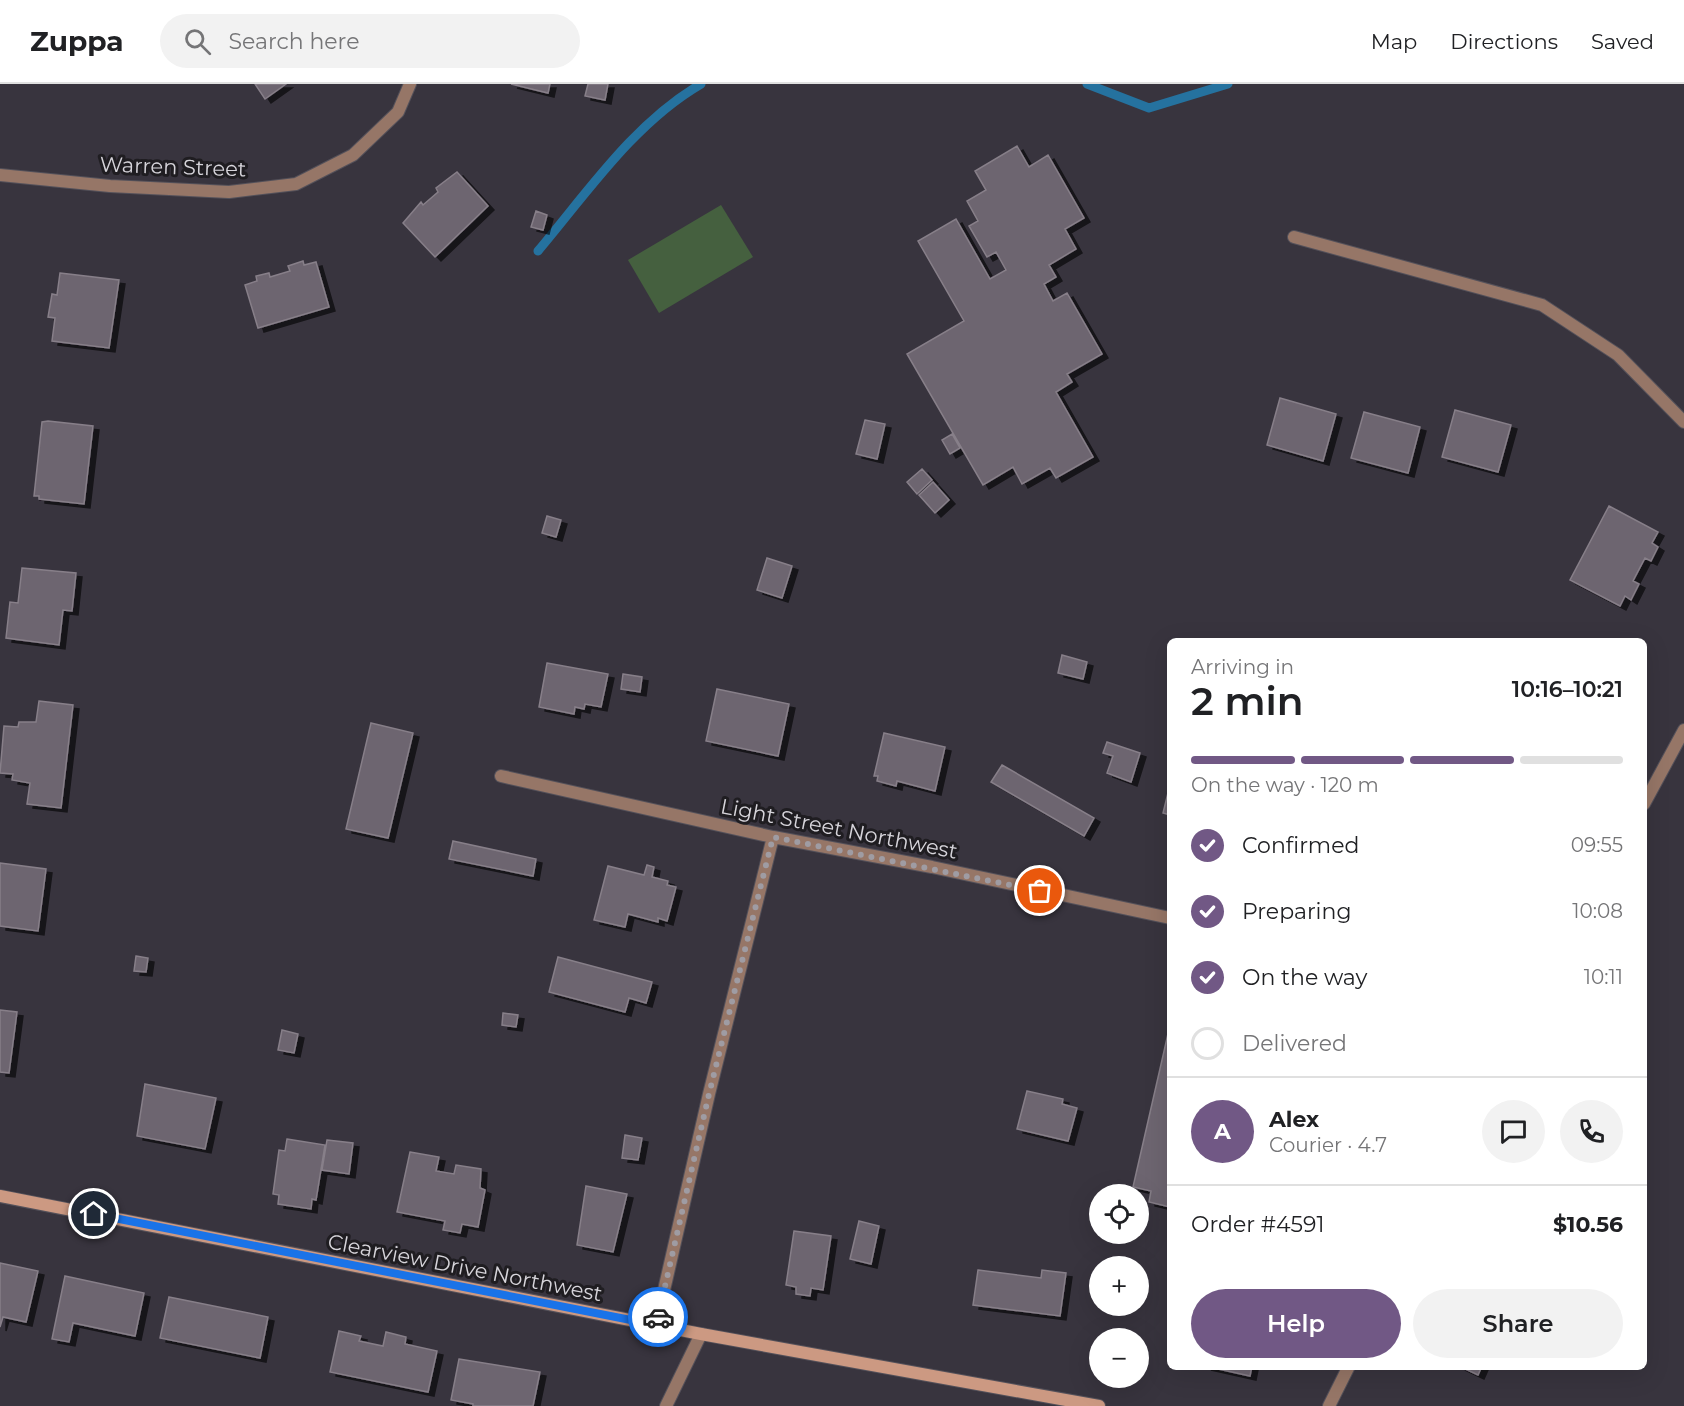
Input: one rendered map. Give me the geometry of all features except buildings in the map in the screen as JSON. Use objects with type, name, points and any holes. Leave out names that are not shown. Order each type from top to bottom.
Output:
[{"type":"street","name":"Warren Street","points":[[0,175],[110,186],[229,192],[296,184],[353,155],[398,112],[410,84]]},
{"type":"street","points":[[1294,237],[1542,305],[1618,355],[1684,422]]},
{"type":"street","points":[[1647,798],[1684,730]]},
{"type":"street","name":"Light Street Northwest","points":[[501,777],[773,837],[932,867],[1167,917]]},
{"type":"street","points":[[656,1325],[709,1094],[773,837]]},
{"type":"street","name":"Clearview Drive Northwest","points":[[0,1196],[701,1334],[1099,1406]]},
{"type":"street","points":[[666,1406],[701,1334]]},
{"type":"street","points":[[1329,1406],[1347,1370]]},
{"type":"green space","points":[[721,205],[753,257],[659,313],[628,260]]},
{"type":"waterway","points":[[538,251],[593,183],[633,139],[654,118],[701,84]]},
{"type":"waterway","points":[[1087,84],[1149,108],[1228,84]]},
{"type":"way so far","points":[[658,1317],[709,1094],[773,837],[932,867],[1040,891]]},
{"type":"route","points":[[94,1214],[656,1325],[658,1317]]}]
